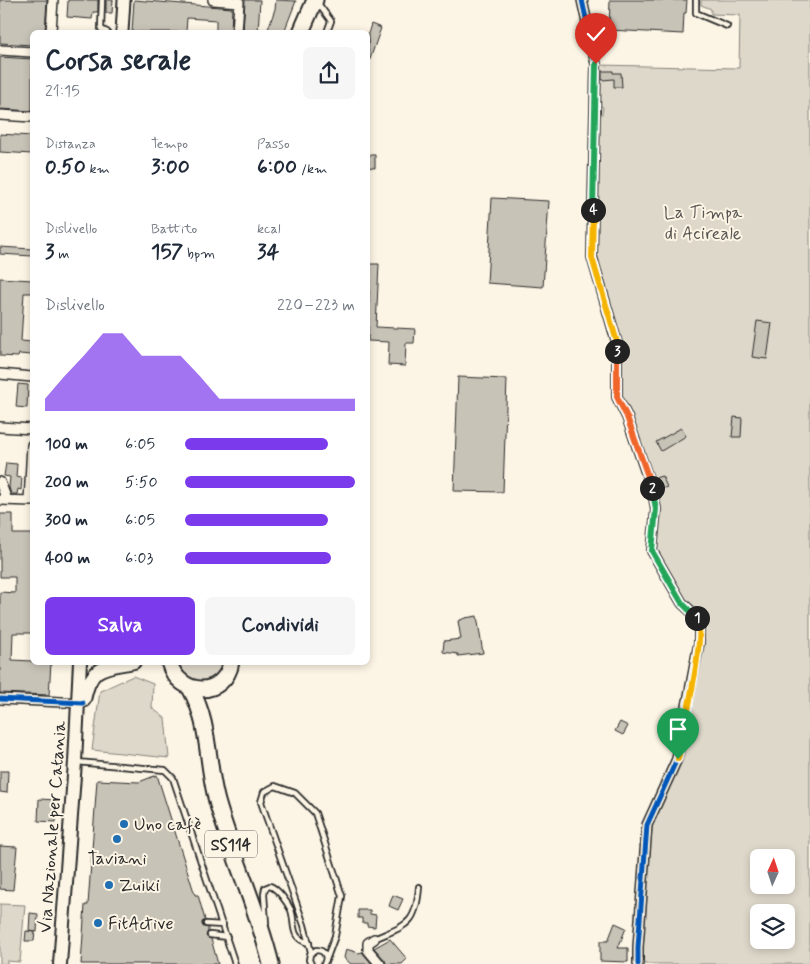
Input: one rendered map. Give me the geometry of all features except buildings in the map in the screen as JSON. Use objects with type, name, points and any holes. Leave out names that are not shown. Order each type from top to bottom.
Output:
[{"type":"main road","points":[[300,30],[308,0]]},
{"type":"main road","points":[[301,30],[316,0]]},
{"type":"main road","name":"Via Nazionale per Catania","points":[[60,964],[80,703],[80,665]]},
{"type":"main road","points":[[80,703],[95,673],[117,665]]},
{"type":"main road","points":[[204,721],[206,706],[214,686],[227,674],[230,665]]},
{"type":"main road","points":[[170,667],[179,682],[190,688],[198,689],[214,686]]},
{"type":"main road","points":[[190,688],[200,706],[204,721]]},
{"type":"main road","name":"SS114","points":[[204,721],[209,764],[218,805],[270,958]]},
{"type":"street","points":[[51,30],[53,0]]},
{"type":"street","points":[[122,30],[124,0]]},
{"type":"street","points":[[213,0],[239,2],[237,30]]},
{"type":"street","points":[[582,0],[596,64],[592,258],[617,342],[617,397],[627,417],[653,493],[656,509],[652,551],[682,603],[694,614],[699,622],[700,630],[678,759],[647,826],[638,964]]},
{"type":"street","points":[[0,50],[30,52]]},
{"type":"street","points":[[0,115],[30,117]]},
{"type":"street","points":[[0,374],[30,377]]},
{"type":"street","points":[[0,427],[30,429]]},
{"type":"street","points":[[0,482],[3,500],[30,501]]},
{"type":"street","points":[[0,699],[80,703]]},
{"type":"street","points":[[374,939],[368,943],[368,950],[380,964]]},
{"type":"lane","points":[[102,0],[101,29],[103,30]]},
{"type":"lane","points":[[316,0],[331,21],[328,30]]},
{"type":"lane","points":[[696,0],[696,13],[727,26]]},
{"type":"lane","points":[[76,762],[165,770],[173,778],[235,964]]},
{"type":"lane","points":[[310,963],[311,952],[309,943],[261,802],[264,792],[275,786],[295,793],[315,813],[342,896],[335,936],[325,963]]},
{"type":"lane","points":[[270,958],[264,894],[266,888],[270,886],[274,887],[291,910],[294,931],[298,938],[309,943]]},
{"type":"lane","points":[[374,939],[408,924],[418,905],[419,887]]},
{"type":"lane","points":[[206,924],[223,925]]},
{"type":"lane","points":[[210,935],[226,937]]},
{"type":"lane","points":[[311,952],[316,950],[322,951],[325,955],[325,963]]},
{"type":"green space","name":"La Timpa di Acireale","points":[[701,0],[810,0],[810,964],[642,964],[652,827],[682,759],[695,688],[697,612],[681,593],[657,549],[661,508],[620,396],[620,348],[596,258],[599,115],[602,114],[603,107],[599,105],[599,65],[739,68],[740,15],[711,14],[711,9],[701,5]]},
{"type":"green space","points":[[177,665],[226,665],[216,680],[192,684]]},
{"type":"green space","points":[[133,676],[153,684],[152,708],[165,718],[169,758],[92,750],[100,691]]},
{"type":"green space","points":[[0,904],[25,905],[20,962],[7,961],[7,964],[0,964]]},
{"type":"cycle path","points":[[582,0],[596,64],[592,257],[617,343],[617,397],[627,417],[653,493],[656,509],[652,551],[682,603],[694,614],[699,622],[699,643],[677,759],[647,825],[638,964]]},
{"type":"cycle path","points":[[0,699],[83,703]]},
{"type":"place","name":"Uno cafè","points":[[124,824]]},
{"type":"place","name":"Taviani","points":[[117,839]]},
{"type":"place","name":"Zuiki","points":[[109,885]]},
{"type":"place","name":"FitActive","points":[[98,923]]},
{"type":"route","points":[[596,64],[592,258],[617,342],[617,397],[627,417],[653,493],[656,509],[652,551],[682,603],[694,614],[699,622],[700,630],[678,759]]}]
